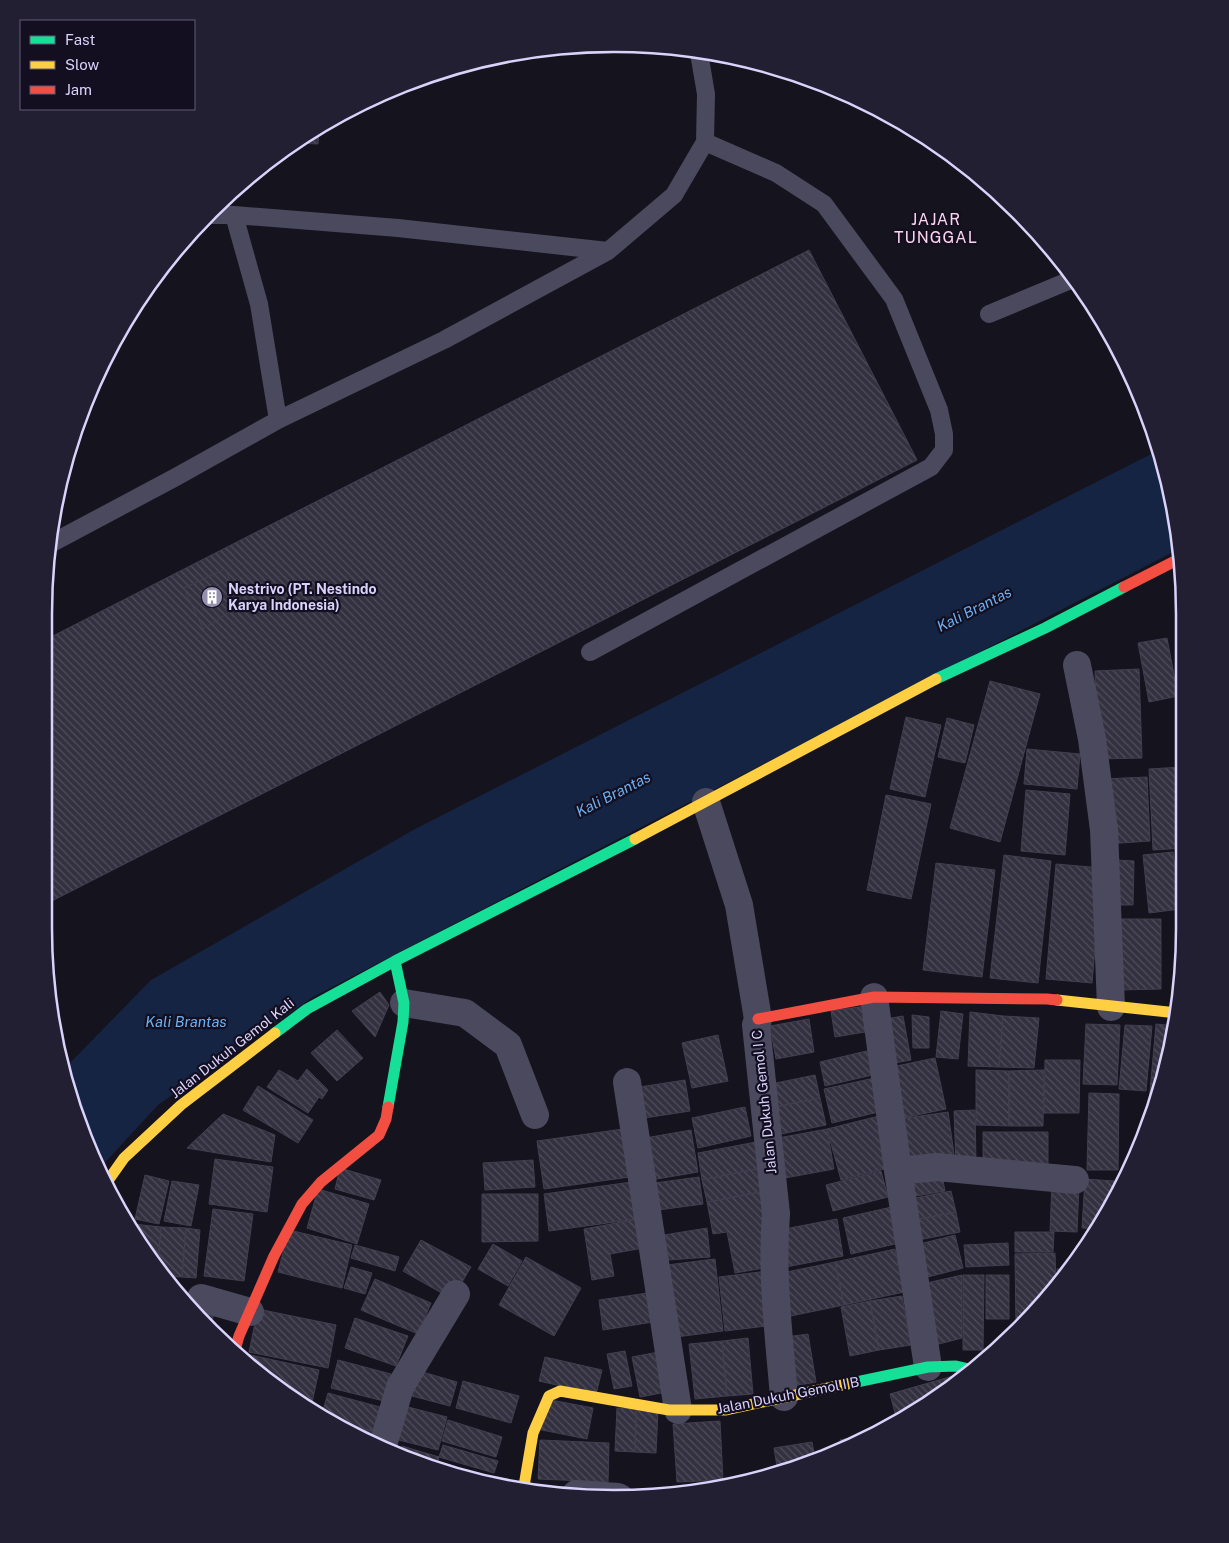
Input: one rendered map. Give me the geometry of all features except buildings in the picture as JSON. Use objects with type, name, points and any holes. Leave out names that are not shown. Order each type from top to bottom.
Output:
[{"type":"street","name":"Jalan Dukuh Gemol Kali","points":[[110,1177],[124,1158],[181,1105],[307,1009],[395,961],[632,842],[941,676],[1045,628],[1174,562]]},
{"type":"street","points":[[1077,665],[1092,739],[1104,830],[1111,1007]]},
{"type":"street","points":[[706,802],[739,905],[758,1019]]},
{"type":"street","points":[[237,1344],[274,1256],[302,1204],[322,1182],[379,1136],[386,1119],[403,1022],[404,1003],[395,961]]},
{"type":"street","points":[[874,997],[928,1367]]},
{"type":"street","name":"Jalan Dukuh Gemol I C","points":[[784,1397],[775,1293],[774,1243],[776,1214],[756,1025],[758,1019],[874,997],[1047,998],[1111,1007],[1170,1012]]},
{"type":"street","points":[[404,1003],[465,1012],[508,1045],[535,1115]]},
{"type":"street","points":[[627,1082],[678,1410]]},
{"type":"street","points":[[898,1170],[937,1167],[1075,1180]]},
{"type":"street","points":[[385,1442],[400,1387],[456,1294]]},
{"type":"street","points":[[201,1298],[250,1312]]},
{"type":"street","name":"Jalan Dukuh Gemol I B","points":[[524,1483],[532,1433],[549,1396],[560,1391],[669,1410],[726,1410],[928,1367],[956,1366],[964,1368]]},
{"type":"lane","points":[[57,540],[176,478],[278,420],[444,340],[608,251],[674,195],[704,142],[706,94],[700,59]]},
{"type":"lane","points":[[590,652],[931,467],[944,450],[944,434],[939,410],[894,299],[824,204],[776,173],[704,142]]},
{"type":"lane","points":[[219,215],[398,228],[608,251]]},
{"type":"lane","points":[[234,215],[259,304],[278,420]]},
{"type":"lane","points":[[989,314],[1067,282]]},
{"type":"water","name":"Kali Brantas","points":[[1153,453],[1166,505],[1173,552],[313,997],[158,1105],[104,1164],[82,1109],[69,1063],[151,980],[415,829]]},
{"type":"traffic: fast","points":[[936,679],[1045,628],[1124,587]]},
{"type":"traffic: fast","points":[[275,1033],[307,1009],[395,961],[635,839]]},
{"type":"traffic: fast","points":[[388,1107],[403,1022],[404,1003],[395,961]]},
{"type":"traffic: fast","points":[[847,1384],[928,1367],[956,1366],[964,1368]]},
{"type":"traffic: slow","points":[[635,839],[936,679]]},
{"type":"traffic: slow","points":[[1057,1000],[1170,1012]]},
{"type":"traffic: slow","points":[[110,1177],[124,1158],[181,1105],[275,1033]]},
{"type":"traffic: slow","points":[[524,1483],[533,1433],[549,1396],[560,1391],[669,1410],[725,1410],[847,1384]]},
{"type":"traffic: jam","points":[[1124,587],[1174,562]]},
{"type":"traffic: jam","points":[[758,1019],[874,997],[1057,1000]]},
{"type":"traffic: jam","points":[[237,1344],[274,1256],[302,1204],[321,1182],[379,1135],[386,1119],[388,1107]]},
{"type":"place","name":"Nestrivo (PT. Nestindo Karya Indonesia)","points":[[212,597]]},
{"type":"district","name":"JAJAR TUNGGAL","points":[[936,228]]}]
